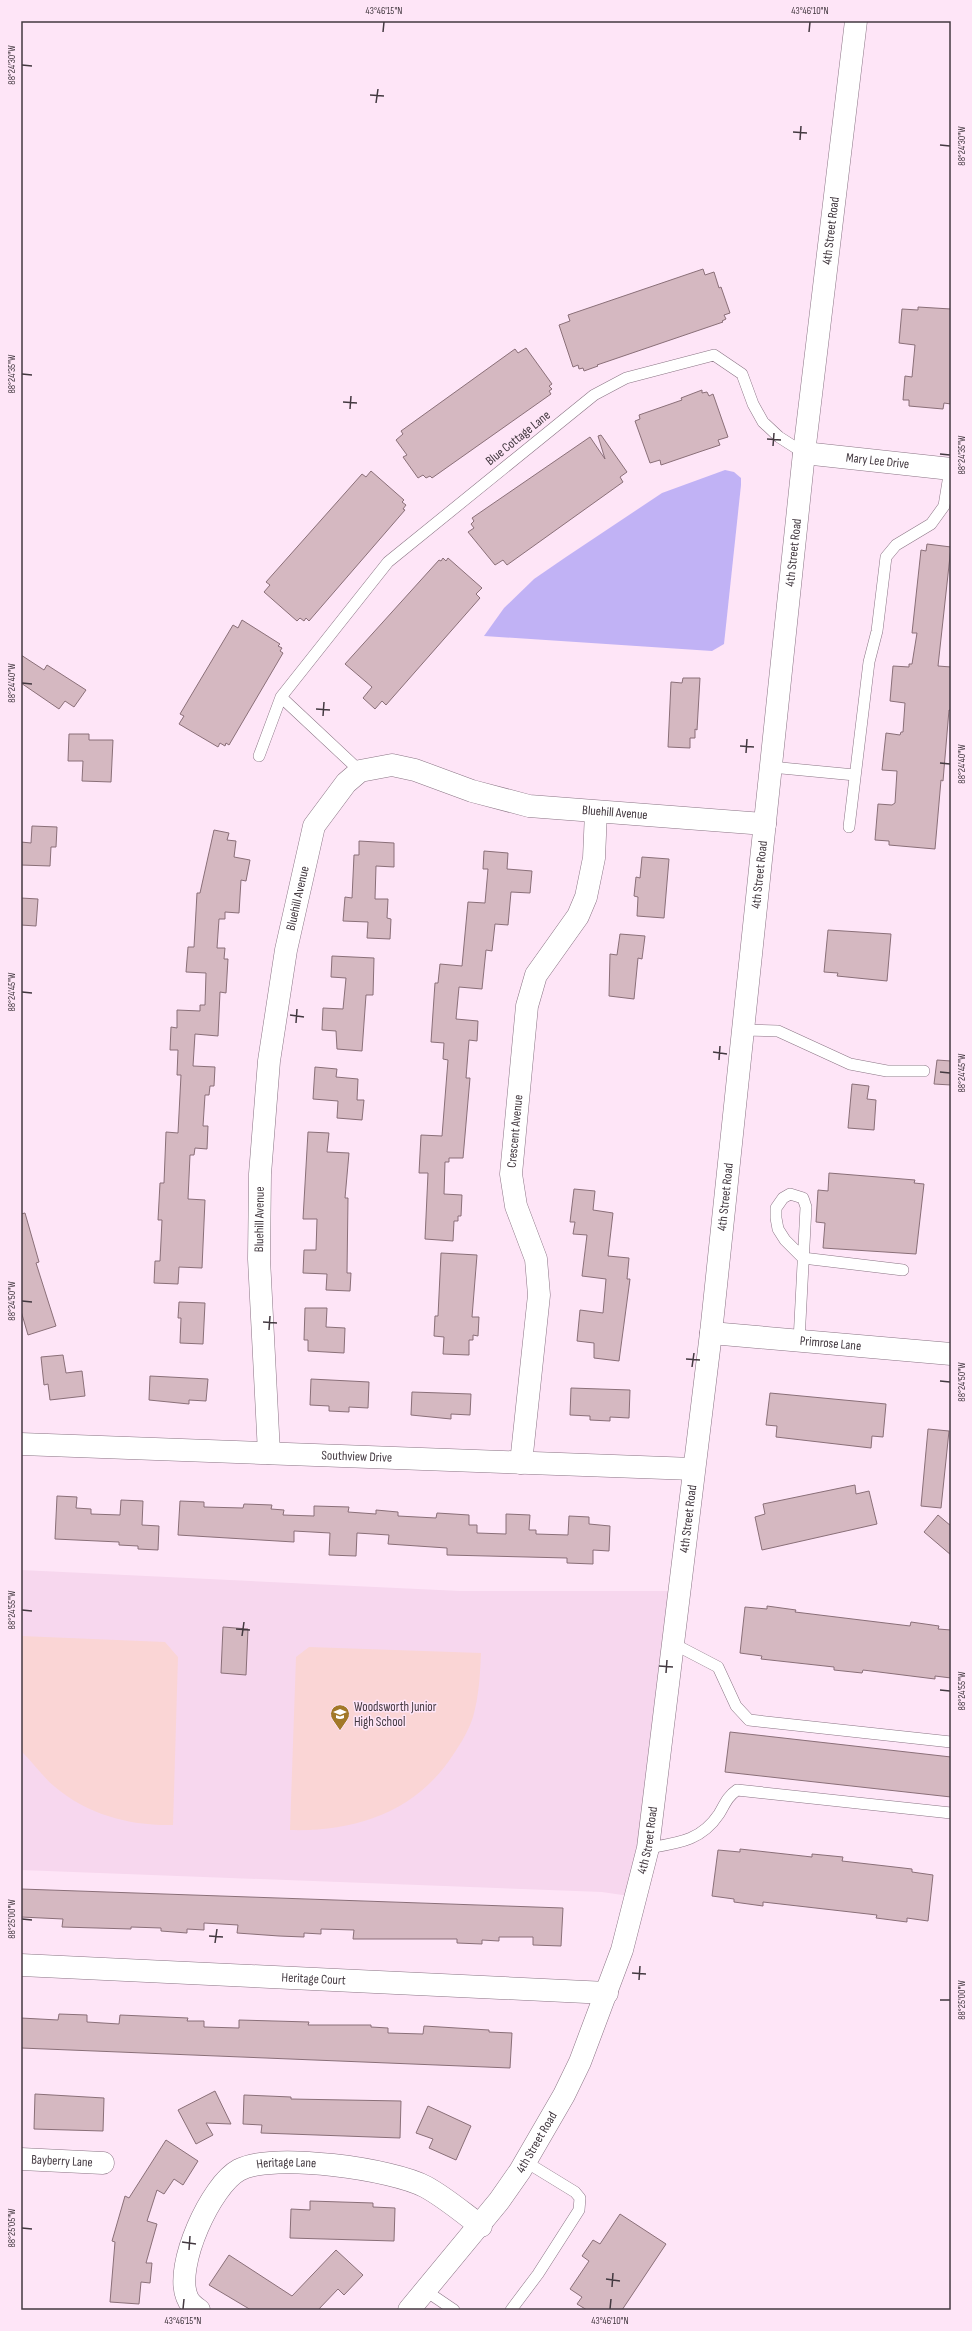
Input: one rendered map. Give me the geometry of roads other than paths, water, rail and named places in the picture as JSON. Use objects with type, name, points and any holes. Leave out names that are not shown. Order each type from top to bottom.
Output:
[{"type":"street","name":"4th Street Road","points":[[409,2310],[481,2226],[526,2162],[564,2095],[580,2062],[622,1950],[648,1848],[693,1469],[711,1333],[804,453],[856,21]]},
{"type":"street","name":"Mary Lee Drive","points":[[804,453],[951,469]]},
{"type":"street","name":"Bluehill Avenue","points":[[269,1453],[259,1259],[259,1210],[264,1118],[272,1033],[290,929],[314,826],[346,783],[360,771],[392,765],[415,770],[472,791],[529,806],[765,824]]},
{"type":"street","name":"Crescent Avenue","points":[[521,1463],[538,1295],[536,1259],[516,1206],[511,1174],[527,1006],[536,975],[578,916],[586,897],[594,858],[596,812]]},
{"type":"street","name":"Primrose Lane","points":[[711,1333],[951,1354]]},
{"type":"street","name":"Southview Drive","points":[[21,1444],[693,1469]]},
{"type":"street","name":"Heritage Court","points":[[21,1965],[607,1992]]},
{"type":"street","name":"Bayberry Lane","points":[[21,2158],[103,2163]]},
{"type":"street","name":"Heritage Lane","points":[[199,2310],[192,2305],[186,2296],[189,2251],[199,2224],[212,2199],[228,2178],[247,2168],[274,2164],[318,2164],[348,2166],[391,2174],[426,2187],[481,2226]]},
{"type":"lane","name":"Blue Cottage Lane","points":[[259,756],[281,697],[388,562],[594,395],[626,378],[714,356],[742,374],[753,404],[763,422],[778,437],[804,453]]},
{"type":"lane","points":[[848,827],[869,662],[877,632],[886,557],[896,545],[931,524],[944,506],[951,469]]},
{"type":"lane","points":[[281,697],[360,771]]},
{"type":"lane","points":[[771,767],[855,775]]},
{"type":"lane","points":[[743,1030],[778,1031],[850,1064],[887,1071],[924,1071]]},
{"type":"lane","points":[[799,1341],[803,1258],[806,1207],[804,1198],[790,1194],[782,1198],[776,1208],[778,1229],[785,1240],[803,1258],[903,1270]]},
{"type":"lane","points":[[672,1643],[718,1668],[736,1706],[749,1720],[951,1742]]},
{"type":"lane","points":[[648,1848],[676,1843],[700,1835],[718,1815],[729,1796],[737,1790],[951,1813]]},
{"type":"lane","points":[[510,2310],[538,2274],[579,2210],[580,2198],[575,2192],[526,2162]]},
{"type":"lane","points":[[426,2291],[454,2310]]},
{"type":"place","name":"Woodsworth Junior High School","points":[[340,1731]]}]
